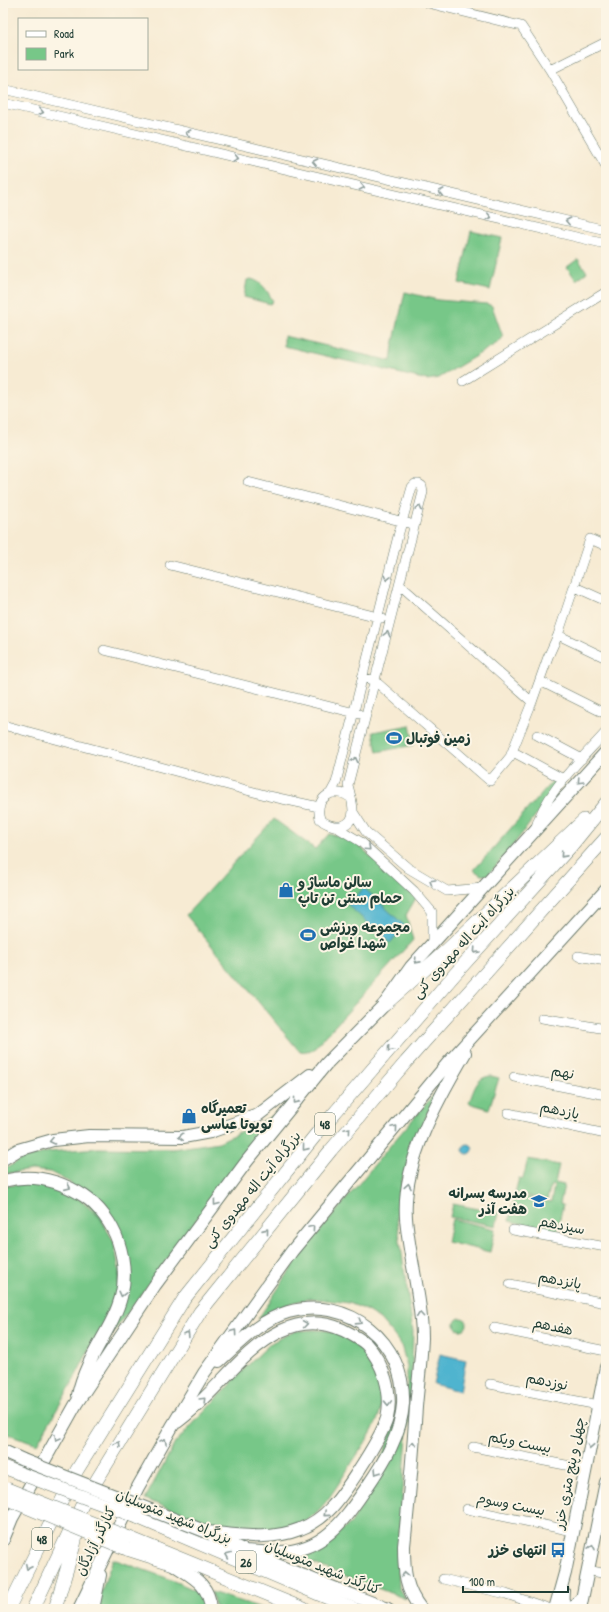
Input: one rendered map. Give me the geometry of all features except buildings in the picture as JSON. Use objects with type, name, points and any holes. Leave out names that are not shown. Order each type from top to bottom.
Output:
[{"type":"highway","points":[[384,1005],[447,950],[558,844],[606,802]]},
{"type":"highway","name":"بزرگراه آیت اله مهدوی کنی","points":[[8,1609],[77,1470],[184,1299],[318,1132],[455,974],[571,846],[606,802]]},
{"type":"highway","name":"48","points":[[33,1609],[98,1478],[200,1312],[331,1150],[401,1068],[606,838]]},
{"type":"highway","name":"بزرگراه شهید متوسلیان","points":[[3,1467],[137,1517],[353,1609]]},
{"type":"highway","points":[[4,1493],[127,1543],[173,1564],[289,1609]]},
{"type":"highway","points":[[55,1609],[74,1545],[84,1504]]},
{"type":"highway","name":"26","points":[[127,1543],[304,1609]]},
{"type":"highway","points":[[305,1577],[353,1609]]},
{"type":"main road","name":"بزرگراه آیت اله مهدوی کنی","points":[[76,1404],[129,1322],[247,1161],[326,1064],[384,1005],[411,967],[606,752]]},
{"type":"main road","points":[[173,1425],[204,1373],[292,1251],[448,1063],[476,1035],[606,890]]},
{"type":"main road","points":[[421,1609],[412,1598],[404,1567],[404,1546],[422,1338],[419,1300],[406,1218],[406,1200],[408,1183],[415,1156],[439,1098],[476,1035]]},
{"type":"main road","points":[[3,1159],[18,1150],[53,1140],[89,1136],[183,1137],[210,1132],[258,1115],[326,1064]]},
{"type":"main road","points":[[3,1181],[14,1178],[35,1177],[53,1180],[72,1188],[86,1197],[99,1209],[110,1223],[116,1234],[122,1253],[124,1271],[122,1297],[108,1331],[87,1366],[81,1382],[76,1404],[12,1518],[3,1540]]},
{"type":"main road","points":[[204,1373],[254,1329],[270,1319],[287,1312],[313,1308],[339,1313],[354,1318],[368,1327],[382,1340],[399,1368],[403,1404],[400,1422],[393,1443],[377,1472],[349,1514],[335,1529],[317,1543],[298,1550],[279,1552],[243,1551]]},
{"type":"main road","points":[[173,1425],[190,1413],[249,1352],[281,1331],[296,1326],[312,1323],[325,1324],[353,1335],[366,1344],[376,1358],[383,1372],[388,1400],[386,1419],[350,1483],[333,1507],[323,1517],[300,1529],[274,1536],[259,1537],[207,1532]]},
{"type":"main road","name":"چهل و پنج متری خزر","points":[[555,1609],[565,1573],[606,1367]]},
{"type":"main road","name":"کنارگذر آزادگان","points":[[79,1609],[138,1487],[173,1425]]},
{"type":"main road","name":"کنارگذر شهید متوسلیان","points":[[3,1451],[207,1532],[243,1551],[388,1609]]},
{"type":"main road","points":[[565,1573],[562,1601],[564,1605],[569,1608],[574,1608],[581,1604],[603,1507],[606,1482]]},
{"type":"main road","points":[[3,1527],[12,1518]]},
{"type":"main road","points":[[93,1609],[104,1556]]},
{"type":"main road","points":[[173,1564],[199,1582],[206,1589],[211,1609]]},
{"type":"street","points":[[428,3],[522,26],[550,70],[606,166]]},
{"type":"street","points":[[550,70],[606,42]]},
{"type":"street","points":[[3,89],[606,230]]},
{"type":"street","points":[[3,103],[606,244]]},
{"type":"street","points":[[463,381],[606,292]]},
{"type":"street","points":[[248,482],[415,524]]},
{"type":"street","points":[[330,794],[336,783],[402,521],[412,487],[415,484],[419,484],[422,486],[423,490],[415,524],[348,785],[354,812],[366,832],[408,868],[447,891],[483,888]]},
{"type":"street","points":[[362,677],[375,681],[490,781],[510,757],[548,657],[558,635],[590,539],[606,546]]},
{"type":"street","points":[[170,565],[391,620]]},
{"type":"street","points":[[400,585],[532,702]]},
{"type":"street","points":[[575,587],[606,601]]},
{"type":"street","points":[[558,635],[606,658]]},
{"type":"street","points":[[104,650],[366,716]]},
{"type":"street","points":[[540,681],[606,714]]},
{"type":"street","points":[[3,725],[269,796],[319,807]]},
{"type":"street","points":[[534,831],[540,813],[563,779],[606,732]]},
{"type":"street","points":[[537,735],[582,759]]},
{"type":"street","points":[[516,754],[563,779]]},
{"type":"street","points":[[351,798],[337,792],[330,794],[323,799],[319,807],[320,819],[325,824],[336,827],[361,842],[414,891],[432,912],[432,944]]},
{"type":"street","points":[[336,827],[344,826],[350,820],[354,812]]},
{"type":"street","points":[[578,956],[606,961]]},
{"type":"street","points":[[542,1018],[606,1030]]},
{"type":"street","name":"نهم","points":[[514,1077],[606,1095]]},
{"type":"street","name":"یازدهم","points":[[508,1113],[606,1134]]},
{"type":"street","name":"سیزدهم","points":[[513,1230],[606,1248]]},
{"type":"street","name":"پانزدهم","points":[[510,1284],[606,1303]]},
{"type":"street","name":"هفدهم","points":[[494,1328],[606,1351]]},
{"type":"street","name":"نوزدهم","points":[[490,1384],[598,1405]]},
{"type":"street","name":"بیست ویکم","points":[[473,1447],[586,1469]]},
{"type":"street","name":"بیست وسوم","points":[[467,1509],[573,1531]]},
{"type":"street","points":[[588,1570],[606,1574]]},
{"type":"street","points":[[443,1579],[506,1594],[551,1609]]},
{"type":"green space","points":[[471,231],[502,238],[490,290],[459,283]]},
{"type":"green space","points":[[578,259],[587,272],[576,280],[567,267]]},
{"type":"green space","points":[[251,279],[259,282],[264,287],[273,301],[270,304],[244,297],[247,280]]},
{"type":"green space","points":[[405,292],[438,300],[487,304],[492,306],[503,337],[499,342],[439,378],[427,380],[284,346],[284,336],[391,361],[393,345]]},
{"type":"green space","name":"زمین فوتبال","points":[[410,725],[414,745],[377,752],[373,732]]},
{"type":"green space","points":[[555,778],[560,781],[517,841],[498,864],[488,875],[481,875],[474,870]]},
{"type":"green space","name":"مجموعه ورزشی شهدا غواص","points":[[274,819],[315,849],[329,834],[353,840],[416,898],[406,915],[413,940],[313,1050],[300,1052],[186,915]]},
{"type":"green space","points":[[491,1076],[499,1078],[489,1109],[469,1103],[476,1085],[482,1079]]},
{"type":"green space","points":[[437,1091],[410,1156],[402,1180],[397,1219],[413,1331],[412,1371],[398,1554],[399,1589],[406,1599],[291,1555],[326,1543],[351,1523],[370,1492],[407,1385],[407,1366],[401,1345],[380,1319],[364,1309],[349,1303],[311,1298],[291,1303],[258,1319],[301,1254]]},
{"type":"green space","points":[[274,1115],[111,1335],[124,1245],[69,1182],[50,1172],[32,1170],[3,1175],[3,1170],[22,1159],[48,1152],[97,1148],[173,1149],[219,1142]]},
{"type":"green space","points":[[528,1159],[559,1165],[555,1183],[564,1185],[560,1204],[563,1205],[557,1231],[509,1221],[515,1195],[551,1202],[554,1186],[551,1185],[547,1200],[515,1193],[519,1178],[523,1179]]},
{"type":"green space","points":[[39,1183],[76,1196],[100,1218],[114,1242],[119,1270],[117,1294],[100,1333],[93,1342],[71,1385],[37,1444],[3,1432],[3,1186]]},
{"type":"green space","points":[[453,1204],[499,1213],[496,1226],[450,1217]]},
{"type":"green space","points":[[452,1219],[495,1229],[490,1252],[447,1242]]},
{"type":"green space","points":[[459,1318],[463,1318],[467,1324],[463,1330],[459,1330],[455,1326],[455,1322]]},
{"type":"green space","points":[[326,1330],[333,1332],[344,1337],[363,1352],[376,1373],[382,1396],[379,1416],[372,1432],[319,1510],[307,1520],[288,1529],[250,1533],[200,1520],[145,1499],[175,1443],[250,1363],[271,1343],[282,1337],[296,1331]]},
{"type":"green space","points":[[113,1559],[164,1577],[207,1595],[207,1609],[97,1609],[101,1592]]},
{"type":"green space","points":[[211,1592],[265,1609],[216,1609]]},
{"type":"water","points":[[364,888],[405,926],[390,943],[348,905]]},
{"type":"water","points":[[466,1144],[470,1144],[472,1145],[472,1153],[466,1154],[463,1151],[463,1147]]},
{"type":"water","points":[[440,1354],[466,1360],[460,1391],[433,1384]]},
{"type":"place","name":"زمین فوتبال","points":[[394,738]]},
{"type":"place","name":"سالن ماساژ و حمام سنتی تن تاپ","points":[[286,890]]},
{"type":"place","name":"مجموعه ورزشی شهدا غواص","points":[[308,935]]},
{"type":"place","name":"تعمیرگاه تویوتا عباسی","points":[[189,1116]]},
{"type":"place","name":"مدرسه پسرانه هفت آذر","points":[[539,1201]]},
{"type":"place","name":"انتهای خزر","points":[[558,1550]]}]
